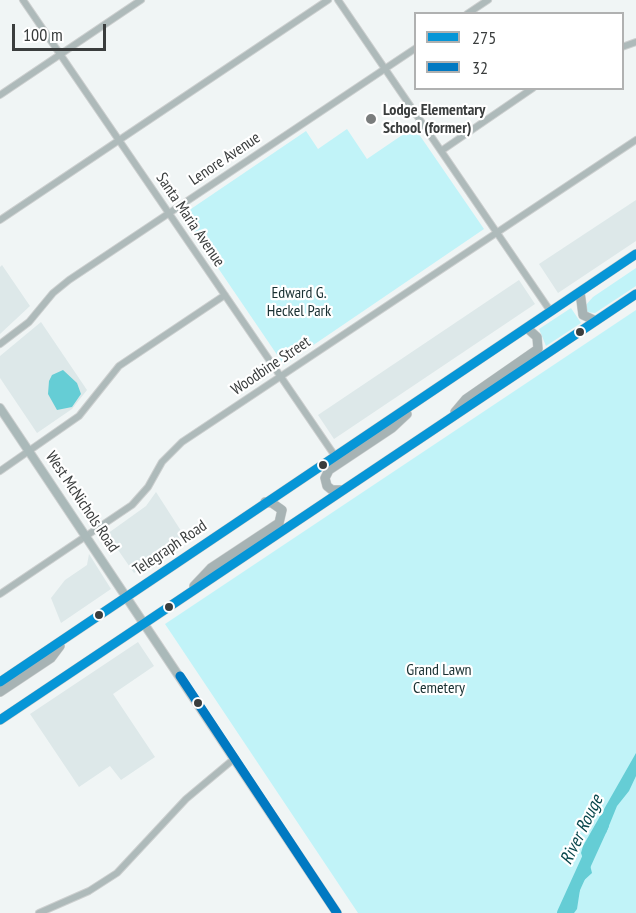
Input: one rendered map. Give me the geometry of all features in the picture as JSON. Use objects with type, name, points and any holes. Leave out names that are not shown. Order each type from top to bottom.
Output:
[{"type":"main road","name":"Telegraph Road","points":[[0,682],[636,254]]},
{"type":"main road","points":[[580,292],[583,315],[596,321]]},
{"type":"main road","points":[[1,718],[636,294]]},
{"type":"main road","points":[[450,419],[466,399],[538,349],[537,337],[527,328]]},
{"type":"main road","points":[[344,489],[332,490],[327,486],[325,478],[329,470],[392,428],[424,398]]},
{"type":"main road","name":"West McNichols Road","points":[[0,408],[128,596],[337,913]]},
{"type":"main road","points":[[181,599],[211,568],[279,523],[282,510],[272,503],[261,505]]},
{"type":"main road","name":"Telegraph Road","points":[[0,692],[51,658],[63,641]]},
{"type":"street","name":"Santa Maria Avenue","points":[[23,0],[334,456]]},
{"type":"street","points":[[0,95],[141,0]]},
{"type":"street","points":[[0,220],[328,0]]},
{"type":"street","points":[[338,0],[551,312]]},
{"type":"street","points":[[471,12],[488,0]]},
{"type":"street","name":"Lenore Avenue","points":[[0,344],[29,322],[62,285],[414,49]]},
{"type":"street","points":[[441,151],[530,90]]},
{"type":"street","name":"Woodbine Street","points":[[0,594],[137,500],[162,462],[177,446],[636,140]]},
{"type":"street","points":[[0,471],[79,416],[119,366],[225,295]]},
{"type":"street","points":[[39,913],[89,891],[117,873],[186,799],[235,759]]},
{"type":"shaded area","points":[[636,200],[636,241],[558,293],[539,264]]},
{"type":"shaded area","points":[[2,265],[30,306],[0,334],[0,267]]},
{"type":"shaded area","points":[[519,280],[535,304],[334,439],[318,415]]},
{"type":"shaded area","points":[[41,322],[87,390],[72,409],[37,433],[0,378],[0,356]]},
{"type":"shaded area","points":[[156,492],[185,537],[134,573],[107,534],[146,506]]},
{"type":"shaded area","points":[[89,554],[111,589],[61,623],[51,598],[65,580],[87,565]]},
{"type":"shaded area","points":[[138,642],[154,666],[113,694],[155,757],[121,780],[110,766],[79,787],[30,714]]},
{"type":"green space","name":"Edward G. Heckel Park","points":[[414,127],[484,229],[284,365],[182,215],[306,131],[318,149],[347,129],[367,159]]},
{"type":"green space","points":[[636,268],[636,286],[595,313],[586,312],[585,306],[593,297]]},
{"type":"green space","points":[[571,308],[581,323],[546,346],[539,329]]},
{"type":"green space","name":"Grand Lawn Cemetery","points":[[636,310],[636,913],[358,913],[165,624]]},
{"type":"water","points":[[63,370],[77,383],[81,394],[72,407],[57,410],[48,394],[49,381],[52,375]]},
{"type":"water","points":[[636,753],[636,776],[629,791],[617,806],[606,833],[593,840],[587,853],[592,873],[581,883],[577,909],[574,913],[559,913],[573,892],[574,880],[586,867],[581,853],[583,846]]},
{"type":"waterway","name":"River Rouge","points":[[563,913],[603,825]]},
{"type":"transit line","name":"275","points":[[0,682],[636,254]]},
{"type":"transit line","name":"275","points":[[0,720],[636,294]]},
{"type":"transit line","name":"32","points":[[180,676],[337,913]]},
{"type":"place","name":"Lodge Elementary School (former)","points":[[371,119]]}]
